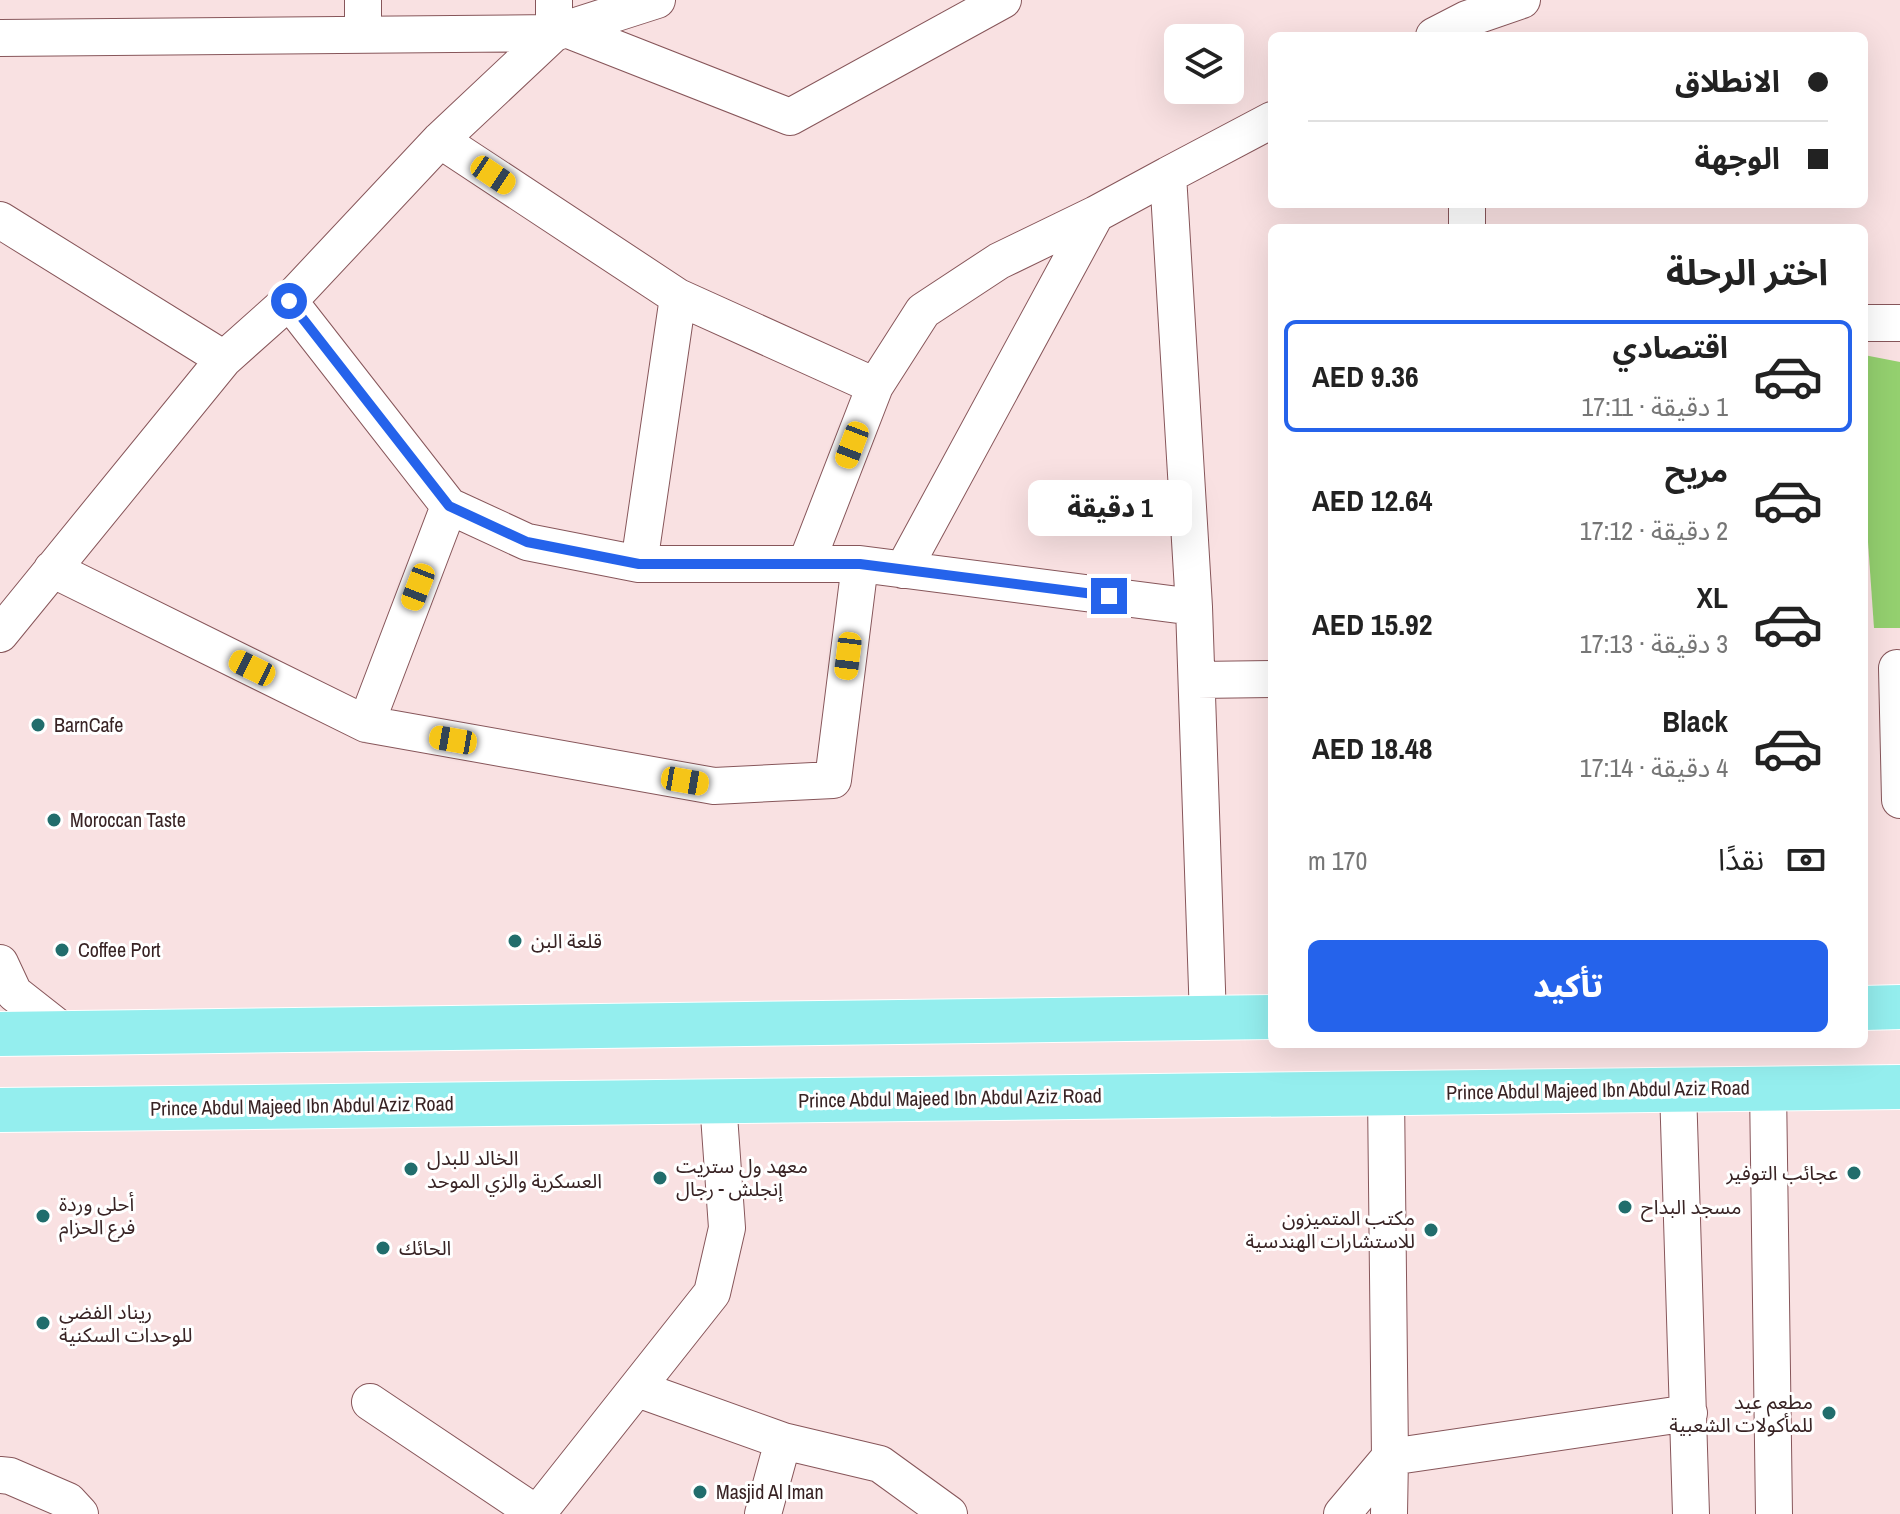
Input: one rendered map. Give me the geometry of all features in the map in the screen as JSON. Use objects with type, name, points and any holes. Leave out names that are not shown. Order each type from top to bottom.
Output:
[{"type":"main road","points":[[1868,1008],[1900,1007]]},
{"type":"main road","points":[[0,1034],[1268,1017]]},
{"type":"main road","name":"Prince Abdul Majeed Ibn Abdul Aziz Road","points":[[0,1110],[1900,1087]]},
{"type":"street","points":[[0,38],[363,17],[558,21],[657,0]]},
{"type":"street","points":[[558,21],[790,117],[1003,0]]},
{"type":"street","points":[[1467,27],[1522,0]]},
{"type":"street","points":[[0,634],[224,359],[289,301],[440,140],[558,21]]},
{"type":"street","points":[[806,564],[875,386],[923,311],[999,261],[1096,214],[1268,122]]},
{"type":"street","points":[[440,140],[678,297],[875,386]]},
{"type":"street","points":[[1168,175],[1194,607],[1208,1018]]},
{"type":"street","points":[[903,570],[1096,214]]},
{"type":"street","points":[[0,220],[224,359]]},
{"type":"street","points":[[639,564],[678,297]]},
{"type":"street","points":[[289,301],[449,506],[527,542],[639,564],[860,564],[1194,607]]},
{"type":"street","points":[[1868,323],[1900,323]]},
{"type":"street","points":[[366,724],[449,506]]},
{"type":"street","points":[[52,569],[366,724],[714,786],[833,780],[860,564]]},
{"type":"street","points":[[1887,668],[1900,800]]},
{"type":"street","points":[[1197,680],[1268,679]]},
{"type":"street","points":[[0,963],[14,993],[65,1033]]},
{"type":"street","points":[[1768,1088],[1774,1514]]},
{"type":"street","points":[[1678,1089],[1691,1514]]},
{"type":"street","points":[[1386,1093],[1389,1514]]},
{"type":"street","points":[[370,1402],[537,1514],[712,1293],[727,1228],[718,1101]]},
{"type":"street","points":[[638,1389],[783,1441],[880,1464],[949,1514]]},
{"type":"street","points":[[1342,1514],[1390,1457],[1689,1413]]},
{"type":"street","points":[[763,1514],[783,1441]]},
{"type":"street","points":[[0,1475],[10,1476],[68,1501],[80,1514]]},
{"type":"green space","points":[[1868,356],[1900,362],[1900,628],[1874,628],[1868,542]]},
{"type":"place","name":"BarnCafe","points":[[38,725]]},
{"type":"place","name":"Moroccan Taste","points":[[54,820]]},
{"type":"place","name":"قلعة البن","points":[[515,941]]},
{"type":"place","name":"Coffee Port","points":[[62,950]]},
{"type":"place","name":"الخالد للبدل العسكرية والزي الموحد","points":[[411,1169]]},
{"type":"place","name":"عجائب التوفير","points":[[1854,1173]]},
{"type":"place","name":"معهد ول ستريت إنجلش - رجال","points":[[660,1178]]},
{"type":"place","name":"مسجد البداح","points":[[1625,1207]]},
{"type":"place","name":"أحلى وردة فرع الحزام","points":[[43,1216]]},
{"type":"place","name":"مكتب المتميزون للاستشارات الهندسية","points":[[1431,1230]]},
{"type":"place","name":"الحائك","points":[[383,1248]]},
{"type":"place","name":"ريناد الفضي للوحدات السكنية","points":[[43,1323]]},
{"type":"place","name":"مطعم عيد للمأكولات الشعبية","points":[[1829,1413]]},
{"type":"place","name":"Masjid Al Iman","points":[[700,1492]]},
{"type":"route","points":[[289,301],[449,506],[527,542],[639,564],[860,564],[1109,596]]}]
